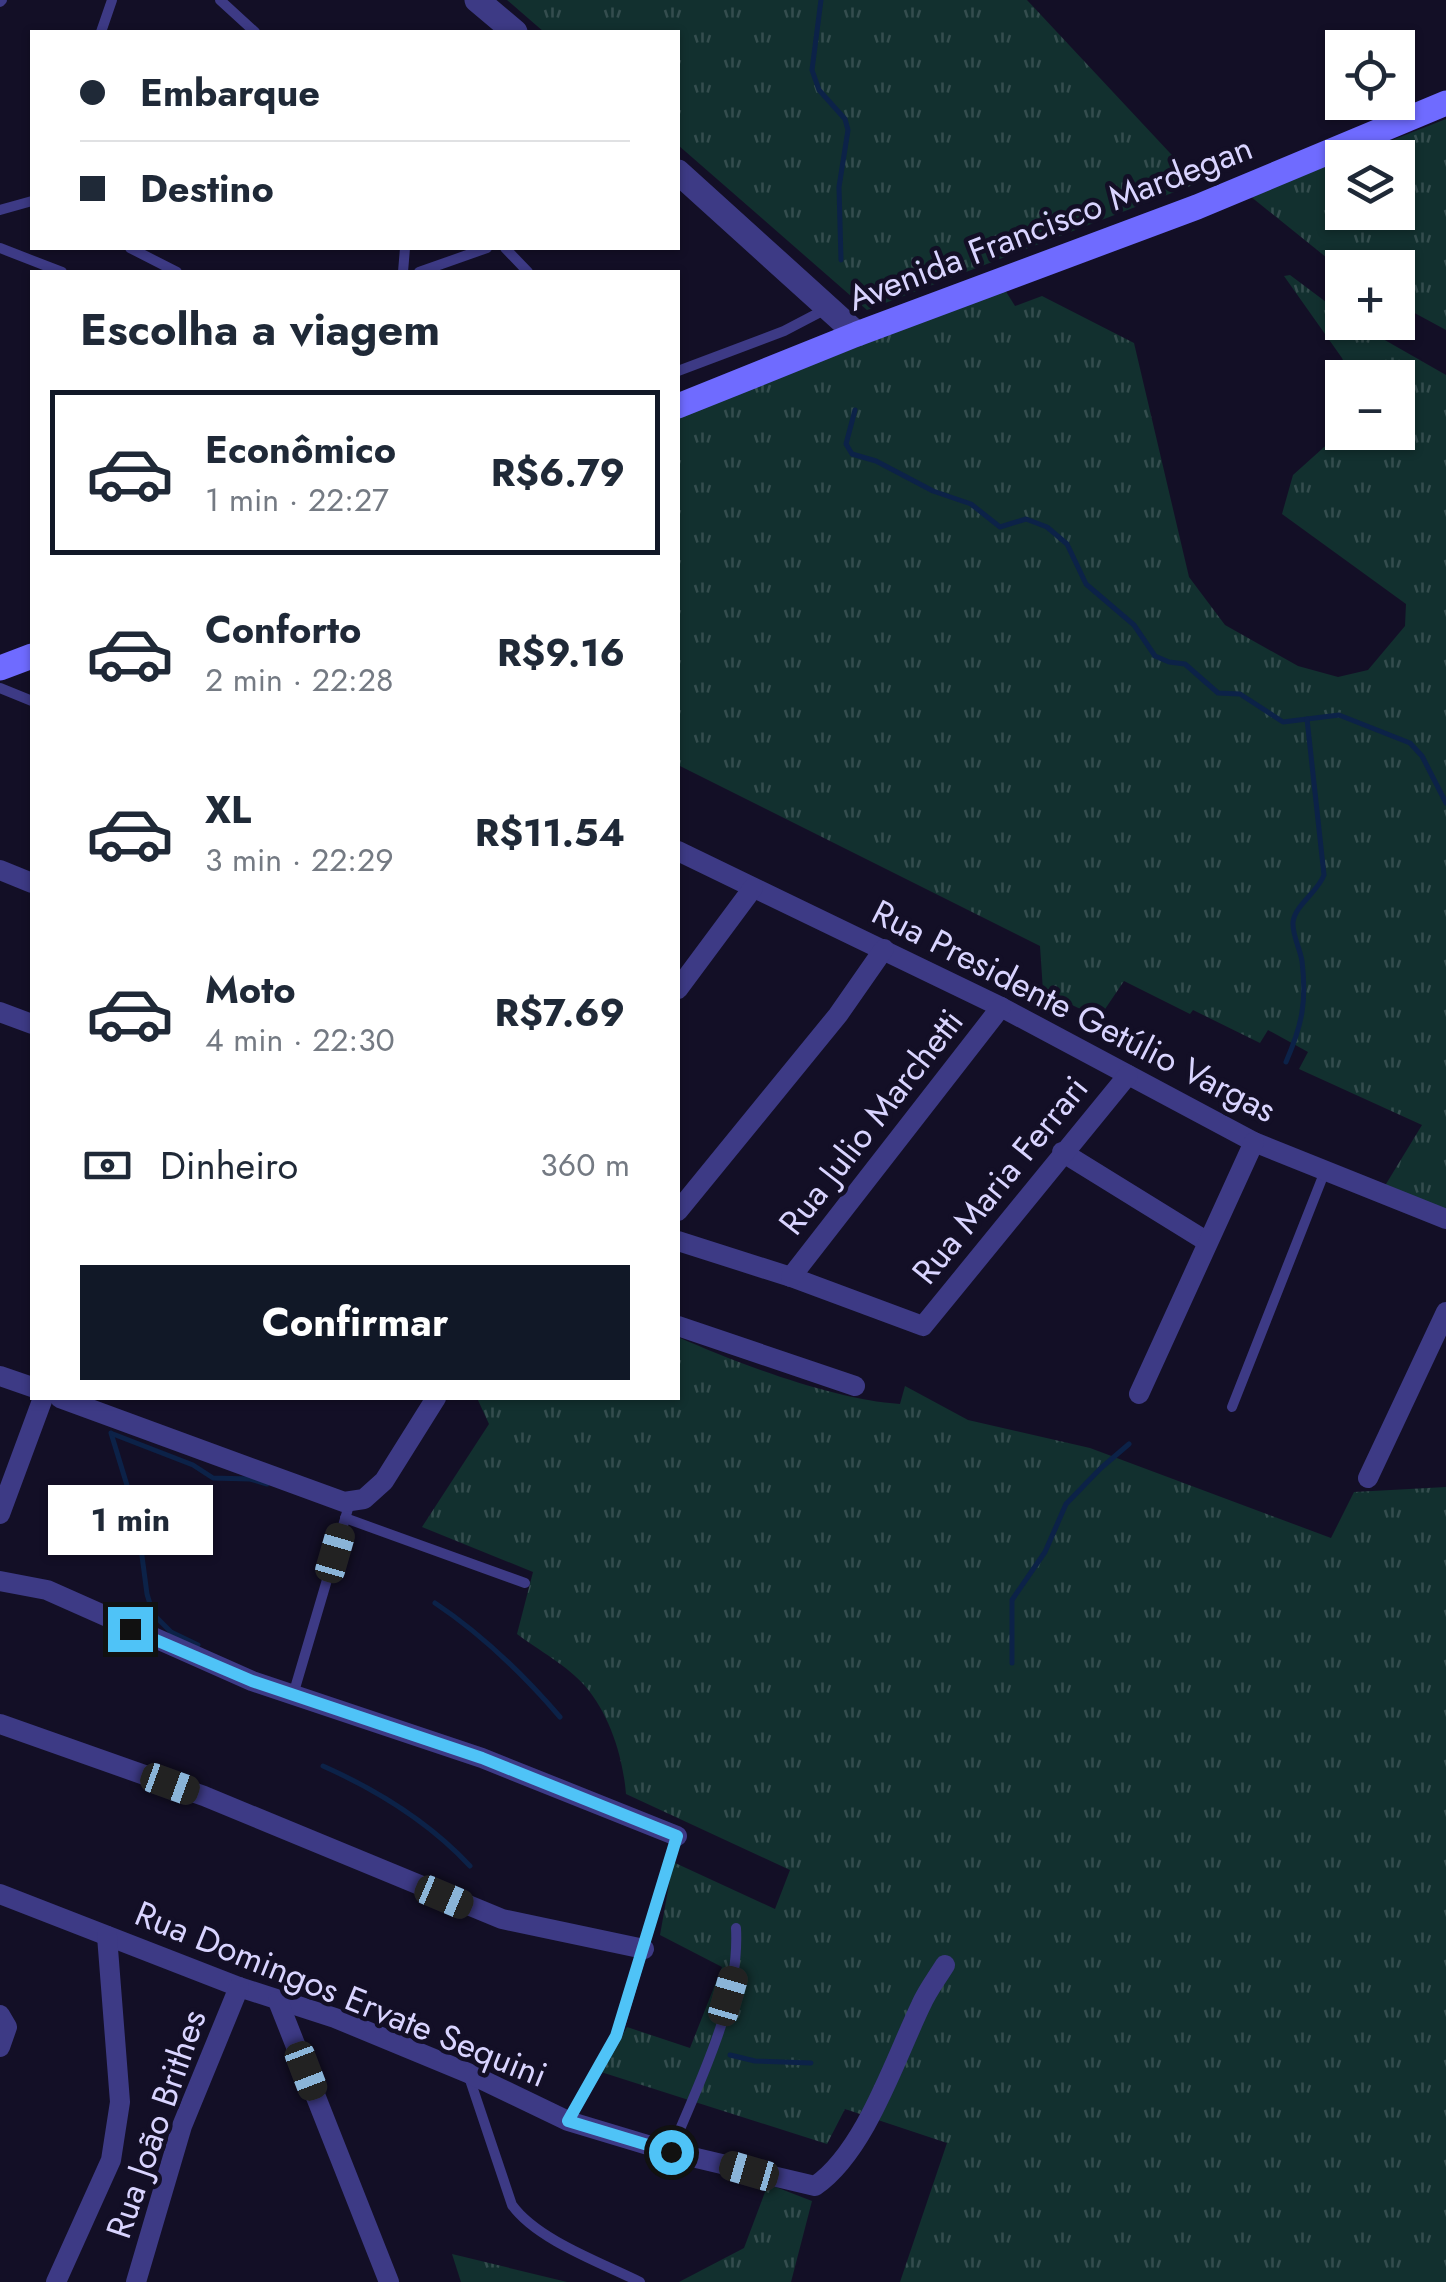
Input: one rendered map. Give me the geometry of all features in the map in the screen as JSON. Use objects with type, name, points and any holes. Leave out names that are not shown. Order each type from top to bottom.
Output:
[{"type":"main road","name":"Avenida Francisco Mardegan","points":[[680,405],[856,334],[1197,207],[1446,103]]},
{"type":"main road","points":[[0,668],[30,657]]},
{"type":"street","points":[[477,0],[514,30]]},
{"type":"street","points":[[680,174],[856,334]]},
{"type":"street","name":"Rua Presidente Getúlio Vargas","points":[[680,852],[1001,1006],[1254,1142],[1446,1219]]},
{"type":"street","points":[[0,870],[30,882]]},
{"type":"street","points":[[680,986],[753,888]]},
{"type":"street","points":[[680,1209],[838,1015],[884,949]]},
{"type":"street","name":"Rua Julio Marchetti","points":[[791,1277],[1001,1006]]},
{"type":"street","points":[[0,1012],[30,1023]]},
{"type":"street","name":"Rua Maria Ferrari","points":[[791,1277],[923,1326],[1128,1075]]},
{"type":"street","points":[[1139,1394],[1254,1142]]},
{"type":"street","points":[[1062,1152],[1206,1241]]},
{"type":"street","points":[[680,1242],[791,1277]]},
{"type":"street","points":[[1368,1478],[1446,1312]]},
{"type":"street","points":[[680,1327],[855,1386]]},
{"type":"street","points":[[0,1376],[30,1386]]},
{"type":"street","points":[[0,1514],[42,1400]]},
{"type":"street","points":[[65,1400],[348,1509],[384,1481],[435,1400]]},
{"type":"street","points":[[0,1581],[46,1590],[252,1681],[482,1758],[677,1836]]},
{"type":"street","points":[[0,1724],[204,1796],[502,1919],[644,1949]]},
{"type":"street","name":"Rua Domingos Ervate Sequini","points":[[0,1894],[239,1987],[335,2018],[468,2072],[568,2121],[671,2152],[815,2186],[831,2176],[894,2072],[922,2003],[945,1965]]},
{"type":"street","points":[[56,2282],[112,2160],[120,2102],[108,1936]]},
{"type":"street","name":"Rua João Brithes","points":[[136,2282],[182,2126],[239,1987]]},
{"type":"street","points":[[278,2001],[389,2282]]},
{"type":"lane","points":[[101,30],[112,0]]},
{"type":"lane","points":[[220,0],[254,30]]},
{"type":"lane","points":[[0,210],[30,202]]},
{"type":"lane","points":[[0,248],[57,270]]},
{"type":"lane","points":[[134,250],[173,270]]},
{"type":"lane","points":[[425,270],[480,250]]},
{"type":"lane","points":[[507,250],[526,270]]},
{"type":"lane","points":[[680,370],[784,330],[828,308]]},
{"type":"lane","points":[[0,688],[30,700]]},
{"type":"lane","points":[[1232,1407],[1326,1170]]},
{"type":"lane","points":[[292,1695],[348,1509],[525,1583]]},
{"type":"lane","points":[[568,2121],[616,2036],[677,1836]]},
{"type":"lane","points":[[671,2152],[719,2030],[738,1961],[736,1928]]},
{"type":"lane","points":[[468,2072],[512,2205],[521,2218],[640,2282]]},
{"type":"green space","points":[[507,0],[1027,0],[1198,183],[867,310],[680,147],[680,30],[542,30]]},
{"type":"green space","points":[[1446,119],[1446,330],[1415,313],[1415,250],[1325,250],[1325,256],[1250,196],[1325,167],[1325,230],[1415,230],[1415,140],[1392,140]]},
{"type":"green space","points":[[1290,275],[1325,301],[1325,334],[1284,276]]},
{"type":"green space","points":[[1005,290],[1015,306],[1042,296],[1134,343],[1189,577],[1225,625],[1298,666],[1338,677],[1368,670],[1405,626],[1406,604],[1282,514],[1293,475],[1325,446],[1325,450],[1415,450],[1415,360],[1342,358],[1329,340],[1385,340],[1446,375],[1446,1210],[1383,1189],[1422,1125],[1299,1069],[1308,1052],[1268,1030],[1260,1043],[1124,981],[1099,1018],[1043,991],[1040,946],[680,766],[680,415]]},
{"type":"green space","points":[[680,1338],[758,1369],[846,1396],[900,1404],[905,1386],[968,1420],[1090,1448],[1331,1538],[1354,1492],[1446,1487],[1446,2282],[900,2282],[947,2143],[845,2109],[827,2144],[601,2072],[627,2027],[690,2048],[722,1967],[660,1935],[673,1862],[775,1909],[790,1870],[626,1794],[614,1737],[594,1697],[570,1672],[517,1634],[533,1572],[422,1527],[489,1424],[478,1400],[680,1400]]},
{"type":"green space","points":[[768,2184],[812,2201],[791,2282],[679,2282],[744,2248]]},
{"type":"green space","points":[[452,2254],[567,2282],[461,2282]]},
{"type":"waterway","points":[[821,0],[812,70],[819,90],[845,119],[848,130],[839,187],[841,260]]},
{"type":"waterway","points":[[855,410],[846,444],[852,454],[971,504],[1000,527],[1026,519],[1047,527],[1067,544],[1086,584],[1134,625],[1155,656],[1185,664],[1218,693],[1240,694],[1283,722],[1339,715],[1410,743],[1422,756],[1446,803]]},
{"type":"waterway","points":[[1286,1062],[1299,1025],[1304,989],[1293,922],[1324,875],[1307,719]]},
{"type":"waterway","points":[[111,1433],[137,1518],[153,1614],[171,1632],[198,1645]]},
{"type":"waterway","points":[[113,1434],[193,1465],[213,1478],[250,1479],[267,1484]]},
{"type":"waterway","points":[[1012,1663],[1012,1600],[1045,1552],[1066,1504],[1129,1444]]},
{"type":"waterway","points":[[435,1603],[502,1656],[560,1717]]},
{"type":"waterway","points":[[323,1766],[402,1809],[470,1866]]},
{"type":"waterway","points":[[730,2055],[755,2061],[811,2063]]},
{"type":"route","points":[[130,1629],[252,1681],[482,1758],[677,1836],[616,2036],[568,2121],[671,2152]]}]
